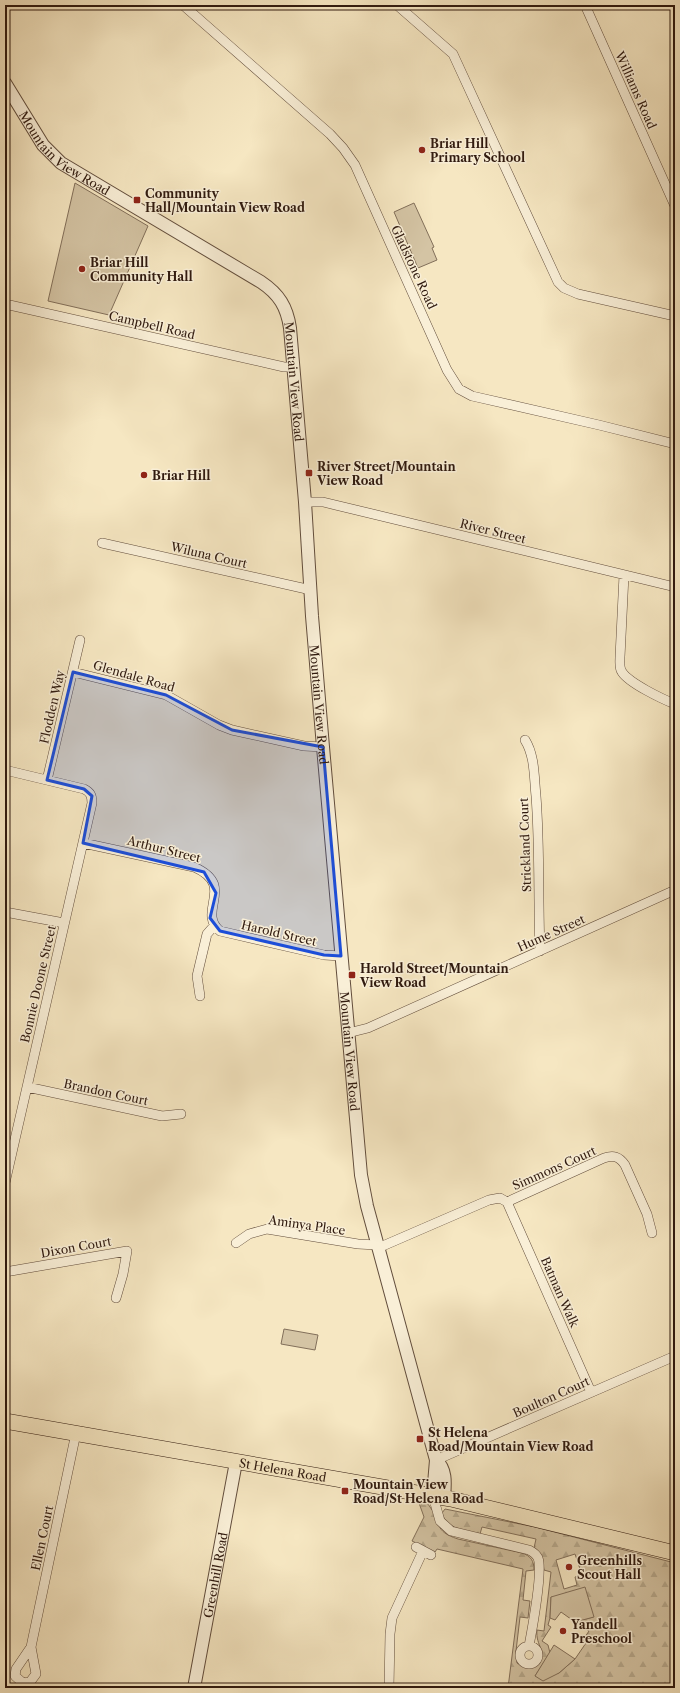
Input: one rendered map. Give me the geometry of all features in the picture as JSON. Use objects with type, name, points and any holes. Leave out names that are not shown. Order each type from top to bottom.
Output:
[{"type":"main road","name":"St Helena Road","points":[[5,1421],[236,1462],[438,1501],[523,1515],[675,1553]]},
{"type":"street","name":"Gladstone Road","points":[[183,5],[344,148],[354,165],[447,370],[459,389],[465,393],[479,397],[599,424],[675,444]]},
{"type":"street","points":[[397,5],[453,54],[558,282],[564,288],[578,294],[675,316]]},
{"type":"street","name":"Williams Road","points":[[585,5],[675,206]]},
{"type":"street","name":"Mountain View Road","points":[[5,83],[44,145],[61,163],[256,279],[275,292],[281,299],[288,315],[294,367],[305,502],[322,747],[361,1175],[378,1246],[436,1460],[438,1501]]},
{"type":"street","name":"Campbell Road","points":[[5,304],[276,366],[294,367]]},
{"type":"street","name":"River Street","points":[[305,502],[323,502],[675,587]]},
{"type":"street","name":"Wiluna Court","points":[[102,543],[311,590]]},
{"type":"street","points":[[624,575],[620,669],[626,677],[633,682],[675,704]]},
{"type":"street","name":"Flodden Way","points":[[47,780],[80,640]]},
{"type":"street","name":"Glendale Road","points":[[73,672],[166,695],[219,725],[232,730],[304,746],[322,747]]},
{"type":"street","name":"Strickland Court","points":[[525,740],[529,746],[532,761],[538,823],[540,950]]},
{"type":"street","points":[[5,770],[47,780]]},
{"type":"street","name":"Bonnie Doone Street","points":[[5,1183],[92,803],[92,796],[89,791],[47,780]]},
{"type":"street","name":"Arthur Street","points":[[83,843],[194,867],[204,872],[212,881],[216,893],[210,918],[214,926]]},
{"type":"street","name":"Hume Street","points":[[348,1033],[368,1028],[675,890]]},
{"type":"street","points":[[5,912],[64,923]]},
{"type":"street","points":[[200,996],[197,976],[207,934],[214,926]]},
{"type":"street","name":"Harold Street","points":[[214,926],[220,931],[324,955],[341,956]]},
{"type":"street","name":"Brandon Court","points":[[27,1087],[162,1116],[181,1114]]},
{"type":"street","name":"Simmons Court","points":[[378,1246],[489,1200],[500,1198],[507,1202],[604,1158],[614,1156],[622,1160],[626,1165],[647,1214],[652,1233]]},
{"type":"street","name":"Batman Walk","points":[[507,1202],[591,1392]]},
{"type":"street","name":"Aminya Place","points":[[236,1243],[250,1234],[267,1230],[352,1244],[378,1246]]},
{"type":"street","name":"Dixon Court","points":[[5,1272],[127,1251],[123,1274],[116,1298]]},
{"type":"street","name":"Boulton Court","points":[[436,1460],[675,1356]]},
{"type":"street","name":"Ellen Court","points":[[31,1647],[76,1434]]},
{"type":"street","name":"Greenhill Road","points":[[194,1688],[236,1462]]},
{"type":"street","points":[[438,1501],[440,1521],[451,1531],[458,1534],[529,1550],[537,1556],[539,1563],[539,1576],[529,1646]]},
{"type":"street","points":[[389,1688],[390,1634],[392,1618],[423,1551]]},
{"type":"highlighted area","points":[[73,672],[166,695],[232,730],[323,747],[341,956],[324,955],[220,931],[210,918],[216,893],[204,872],[83,843],[92,796],[84,789],[47,780]]},
{"type":"green space","points":[[75,183],[148,226],[109,315],[48,301]]},
{"type":"green space","points":[[414,203],[434,247],[432,248],[437,260],[418,268],[394,212]]},
{"type":"green space","points":[[284,1329],[318,1335],[315,1350],[281,1344]]},
{"type":"green space","points":[[419,1503],[428,1504],[434,1513],[441,1530],[450,1536],[522,1553],[531,1559],[534,1570],[526,1571],[523,1600],[530,1601],[528,1618],[520,1617],[516,1651],[517,1663],[527,1668],[537,1665],[542,1656],[537,1630],[544,1631],[551,1572],[544,1570],[542,1557],[534,1548],[536,1539],[482,1527],[480,1534],[463,1530],[448,1523],[442,1513],[445,1509],[535,1527],[675,1563],[675,1688],[541,1688],[538,1686],[537,1688],[508,1688],[523,1569],[437,1549],[435,1552],[412,1541],[424,1517]],"holes":[[[575,1554],[582,1575],[575,1577],[577,1585],[564,1589],[556,1560]],[[551,1597],[593,1617],[575,1622],[589,1631],[583,1640],[586,1643],[575,1659],[559,1673],[535,1676],[550,1653],[548,1645],[542,1641],[551,1627],[548,1625],[550,1618]]]},
{"type":"green space","points":[[585,1587],[594,1617],[575,1622],[561,1612],[555,1620],[550,1618],[551,1597]]},
{"type":"green space","points":[[554,1645],[575,1659],[559,1673],[543,1681],[535,1676]]},
{"type":"place","name":"Briar Hill Primary School","points":[[422,150]]},
{"type":"place","name":"Community Hall/Mountain View Road","points":[[137,200]]},
{"type":"place","name":"Briar Hill Community Hall","points":[[82,269]]},
{"type":"place","name":"River Street/Mountain View Road","points":[[309,473]]},
{"type":"place","name":"Briar Hill","points":[[144,475]]},
{"type":"place","name":"Harold Street/Mountain View Road","points":[[352,975]]},
{"type":"place","name":"St Helena Road/Mountain View Road","points":[[420,1439]]},
{"type":"place","name":"Mountain View Road/St Helena Road","points":[[345,1491]]},
{"type":"place","name":"Greenhills Scout Hall","points":[[569,1567]]},
{"type":"place","name":"Yandell Preschool","points":[[563,1631]]}]
